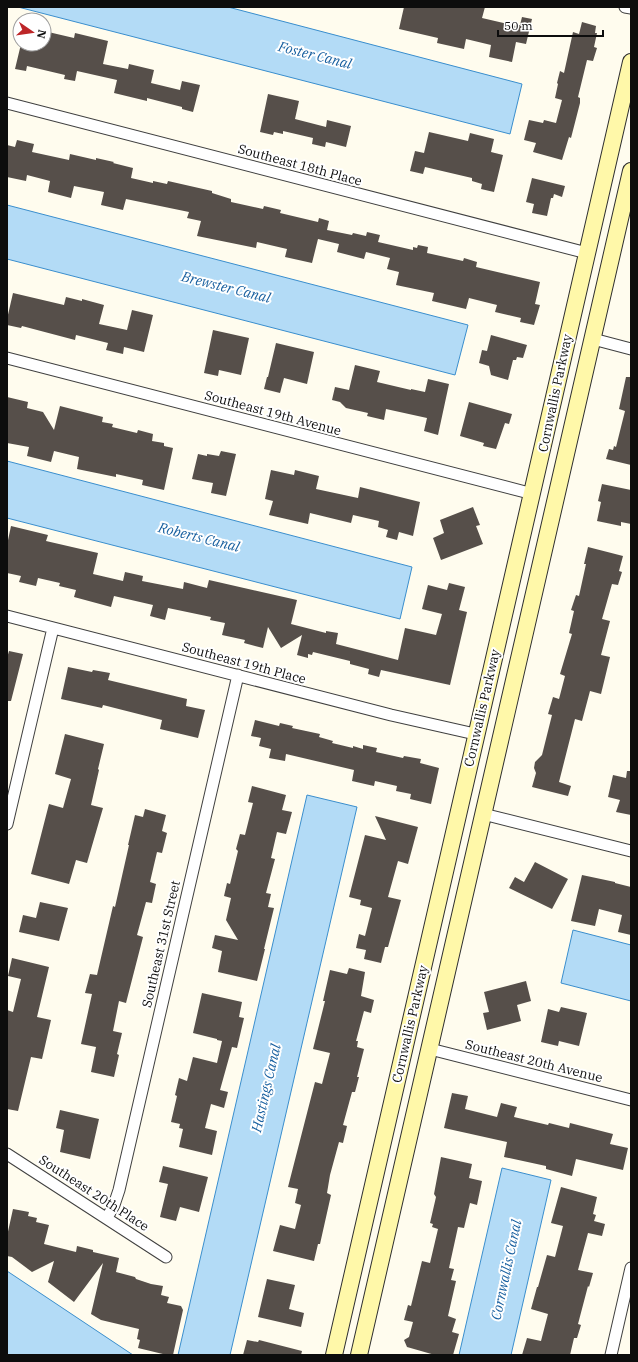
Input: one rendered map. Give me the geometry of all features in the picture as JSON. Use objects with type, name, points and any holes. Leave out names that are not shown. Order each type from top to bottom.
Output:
[{"type":"street","points":[[625,7],[631,8]]},
{"type":"street","name":"Cornwallis Parkway","points":[[334,1355],[631,62]]},
{"type":"street","name":"Southeast 18th Place","points":[[7,103],[587,254]]},
{"type":"street","name":"Cornwallis Parkway","points":[[359,1355],[554,500],[593,339],[631,171]]},
{"type":"street","points":[[587,254],[610,259]]},
{"type":"street","points":[[568,333],[631,349]]},
{"type":"street","name":"Southeast 19th Avenue","points":[[7,358],[533,494]]},
{"type":"street","points":[[533,494],[554,500]]},
{"type":"street","name":"Southeast 19th Place","points":[[7,616],[391,715],[476,734]]},
{"type":"street","points":[[7,824],[53,628]]},
{"type":"street","name":"Southeast 31st Street","points":[[107,1218],[114,1205],[119,1190],[238,675]]},
{"type":"street","points":[[476,734],[500,740]]},
{"type":"street","points":[[459,809],[631,851]]},
{"type":"street","points":[[406,1044],[430,1049]]},
{"type":"street","name":"Southeast 20th Avenue","points":[[430,1049],[631,1100]]},
{"type":"street","name":"Southeast 20th Place","points":[[7,1154],[166,1256]]},
{"type":"street","points":[[611,1355],[631,1268]]},
{"type":"water","name":"Foster Canal","points":[[18,7],[228,7],[522,84],[510,134],[52,16],[52,12],[37,12]]},
{"type":"water","name":"Brewster Canal","points":[[7,205],[468,325],[455,375],[7,259]]},
{"type":"water","name":"Roberts Canal","points":[[7,461],[412,567],[400,619],[7,518]]},
{"type":"water","name":"Hastings Canal","points":[[307,795],[357,807],[230,1355],[178,1355]]},
{"type":"water","points":[[573,930],[631,945],[631,1001],[561,983]]},
{"type":"water","name":"Cornwallis Canal","points":[[502,1168],[551,1180],[511,1355],[459,1355]]},
{"type":"water","points":[[7,1271],[133,1355],[7,1355]]},
{"type":"building","points":[[404,7],[485,7],[482,18],[516,26],[520,25],[522,17],[532,19],[526,44],[516,42],[512,62],[489,57],[491,45],[466,39],[464,49],[437,43],[438,38],[399,29]]},
{"type":"building","points":[[582,22],[596,26],[595,33],[597,33],[594,47],[597,48],[593,61],[587,60],[578,97],[580,98],[580,103],[571,138],[569,137],[562,160],[533,152],[536,143],[524,140],[529,120],[543,123],[544,120],[556,123],[562,100],[555,98],[560,71],[564,73],[573,32],[579,34]]},
{"type":"building","points":[[52,33],[74,38],[75,33],[108,41],[103,64],[128,69],[129,64],[154,70],[151,83],[180,90],[182,81],[200,85],[193,112],[182,109],[182,107],[147,98],[147,101],[114,93],[117,80],[77,71],[75,81],[64,79],[65,75],[27,66],[26,71],[15,69],[19,52],[52,52]]},
{"type":"building","points":[[268,94],[299,101],[295,119],[326,127],[327,120],[351,126],[346,147],[326,142],[325,147],[312,144],[313,138],[283,131],[283,134],[274,132],[273,135],[260,132]]},
{"type":"building","points":[[429,132],[468,141],[470,133],[494,139],[491,152],[503,155],[494,192],[481,189],[482,184],[472,181],[472,178],[425,167],[423,174],[410,171],[415,151],[424,153]]},
{"type":"building","points":[[17,140],[34,144],[32,152],[69,160],[70,154],[96,160],[96,158],[114,162],[113,163],[133,168],[131,178],[153,183],[153,181],[167,184],[168,181],[212,191],[212,193],[231,199],[231,202],[263,209],[264,206],[281,210],[280,213],[318,222],[319,218],[329,221],[327,230],[352,235],[353,233],[366,236],[367,232],[380,235],[378,242],[413,250],[413,247],[417,248],[418,245],[428,247],[427,253],[463,261],[464,258],[477,262],[476,267],[540,282],[535,304],[540,305],[534,325],[520,322],[521,318],[495,312],[497,305],[469,298],[466,309],[432,301],[434,293],[396,285],[399,272],[387,269],[390,258],[366,252],[364,259],[337,252],[339,244],[318,239],[312,263],[285,257],[287,249],[257,242],[256,248],[197,236],[201,221],[187,218],[189,212],[126,199],[123,210],[101,205],[104,192],[74,186],[71,198],[48,192],[50,181],[27,175],[26,181],[7,177],[7,145],[15,147]]},
{"type":"building","points":[[532,178],[565,186],[562,197],[554,194],[553,198],[551,198],[547,216],[532,213],[534,204],[526,202]]},
{"type":"building","points":[[13,293],[64,305],[66,297],[82,301],[82,299],[104,305],[99,324],[127,330],[132,310],[153,315],[144,352],[124,347],[123,354],[106,350],[108,343],[76,335],[75,340],[22,326],[21,328],[7,325]]},
{"type":"building","points":[[213,330],[249,338],[241,375],[219,370],[218,376],[204,373]]},
{"type":"building","points":[[491,335],[527,345],[523,358],[517,357],[516,360],[513,360],[508,380],[491,375],[489,366],[479,363],[482,350],[487,351]]},
{"type":"building","points":[[276,343],[314,352],[307,384],[284,378],[280,393],[264,389]]},
{"type":"building","points":[[355,365],[380,371],[377,382],[411,390],[425,392],[428,379],[449,384],[438,435],[424,431],[427,418],[386,409],[384,420],[367,416],[368,413],[346,408],[340,402],[332,400],[335,387],[349,390]]},
{"type":"building","points":[[626,377],[631,377],[631,465],[606,459],[609,449],[613,450],[614,446],[616,447],[625,411],[619,409]]},
{"type":"building","points":[[7,397],[28,402],[27,408],[43,412],[54,430],[60,406],[103,417],[102,422],[113,424],[112,427],[137,433],[138,430],[153,434],[152,441],[164,443],[164,446],[173,448],[164,490],[142,485],[143,480],[116,474],[116,477],[77,469],[79,457],[54,451],[51,462],[27,456],[29,447],[7,443]]},
{"type":"building","points":[[469,402],[512,414],[509,424],[505,423],[496,449],[483,446],[484,443],[460,436]]},
{"type":"building","points":[[221,451],[236,454],[226,496],[211,493],[213,483],[192,479],[198,454],[219,456]]},
{"type":"building","points":[[271,470],[294,475],[295,470],[319,476],[316,489],[358,498],[360,487],[420,502],[413,536],[399,532],[397,540],[386,537],[388,530],[378,527],[379,521],[353,515],[351,523],[310,513],[308,524],[269,515],[273,501],[265,499]]},
{"type":"building","points":[[602,484],[631,490],[631,524],[621,522],[621,526],[597,521],[601,502],[598,501]]},
{"type":"building","points":[[473,507],[480,525],[476,526],[483,544],[441,560],[433,538],[444,533],[440,520]]},
{"type":"building","points":[[11,526],[48,535],[46,541],[98,553],[93,574],[123,581],[125,572],[143,576],[142,581],[183,589],[184,582],[207,588],[209,580],[297,600],[291,624],[326,633],[326,631],[338,633],[336,644],[398,660],[405,628],[436,635],[442,614],[422,609],[428,585],[447,590],[449,583],[465,587],[459,610],[467,612],[450,685],[381,670],[379,677],[368,674],[369,669],[350,664],[350,661],[313,652],[312,655],[308,654],[308,658],[297,655],[302,635],[281,648],[268,627],[263,648],[244,643],[245,640],[222,635],[225,623],[210,620],[211,617],[168,608],[165,620],[150,616],[153,605],[114,596],[111,607],[74,597],[76,590],[59,586],[60,583],[38,578],[36,586],[19,582],[21,576],[7,573],[7,545]]},
{"type":"building","points":[[588,547],[623,556],[619,571],[622,572],[618,585],[612,584],[602,619],[610,621],[601,655],[610,657],[601,694],[590,691],[582,721],[575,719],[559,782],[571,786],[568,796],[532,787],[536,773],[534,768],[535,762],[542,755],[552,715],[548,714],[553,697],[559,699],[565,676],[560,674],[572,634],[569,633],[574,611],[571,610],[576,595],[579,596]]},
{"type":"building","points":[[9,651],[23,654],[11,701],[7,701],[7,658]]},
{"type":"building","points":[[68,667],[92,672],[93,670],[110,673],[108,680],[187,699],[186,706],[205,710],[198,738],[160,729],[162,720],[103,705],[102,708],[61,699]]},
{"type":"building","points":[[255,720],[279,726],[280,723],[293,726],[292,728],[320,734],[319,737],[333,741],[332,743],[353,748],[353,746],[363,749],[363,745],[377,748],[376,752],[403,758],[404,756],[421,759],[420,763],[439,768],[431,804],[410,799],[411,794],[396,791],[397,786],[375,781],[374,786],[352,781],[354,770],[286,754],[285,761],[269,758],[271,749],[259,746],[261,738],[251,736]]},
{"type":"building","points":[[65,734],[104,744],[91,805],[103,808],[87,863],[76,860],[69,884],[31,874],[49,804],[63,808],[71,779],[55,774]]},
{"type":"building","points":[[627,771],[631,771],[631,815],[616,812],[620,800],[608,797],[613,775],[626,778]]},
{"type":"building","points":[[252,786],[286,795],[282,810],[292,812],[286,834],[277,832],[271,858],[275,859],[266,893],[271,894],[268,907],[274,908],[257,981],[218,972],[222,951],[212,948],[215,935],[238,940],[226,920],[231,898],[224,896],[227,883],[230,884],[238,851],[236,849],[240,834],[245,835],[253,803],[248,802]]},
{"type":"building","points":[[145,809],[166,815],[162,831],[167,833],[162,853],[157,852],[150,882],[156,884],[152,903],[146,902],[137,935],[143,937],[126,1003],[119,1001],[113,1031],[122,1033],[114,1077],[91,1072],[96,1047],[81,1044],[92,994],[85,993],[90,974],[97,975],[113,906],[115,907],[135,815],[143,817]]},
{"type":"building","points":[[375,816],[418,827],[408,864],[398,861],[388,897],[401,900],[388,947],[385,947],[381,963],[364,959],[366,950],[356,948],[359,934],[365,936],[372,908],[360,905],[361,900],[349,897],[365,835],[386,840]]},
{"type":"building","points":[[535,862],[568,879],[552,909],[509,888],[515,877],[524,882]]},
{"type":"building","points":[[582,875],[631,887],[631,935],[618,932],[622,915],[599,909],[595,926],[571,921]]},
{"type":"building","points":[[40,902],[68,908],[59,941],[19,932],[23,915],[36,918]]},
{"type":"building","points":[[12,958],[49,967],[37,1017],[51,1020],[42,1059],[31,1057],[18,1111],[7,1109],[7,1010],[13,1012],[21,979],[8,976]]},
{"type":"building","points":[[349,968],[365,972],[361,996],[374,1000],[371,1013],[364,1011],[356,1041],[358,1041],[357,1047],[364,1049],[357,1077],[359,1077],[355,1092],[352,1092],[343,1125],[347,1126],[343,1143],[339,1142],[330,1175],[327,1193],[331,1195],[320,1244],[318,1244],[314,1261],[273,1251],[280,1225],[295,1229],[301,1205],[295,1203],[298,1189],[288,1187],[315,1082],[322,1084],[330,1053],[313,1049],[325,1001],[323,1001],[330,970],[347,974]]},
{"type":"building","points":[[526,981],[531,1001],[517,1005],[521,1021],[487,1030],[483,1013],[489,1012],[484,992]]},
{"type":"building","points":[[202,993],[242,1002],[239,1017],[244,1018],[237,1048],[232,1047],[220,1090],[228,1092],[224,1108],[211,1104],[205,1128],[217,1131],[212,1155],[179,1147],[183,1129],[179,1128],[180,1124],[171,1122],[177,1096],[175,1095],[179,1078],[187,1081],[193,1057],[217,1063],[222,1041],[193,1033]]},
{"type":"building","points":[[561,1007],[587,1013],[579,1046],[559,1041],[558,1046],[541,1042],[548,1009],[559,1012]]},
{"type":"building","points":[[452,1093],[468,1096],[465,1109],[497,1117],[501,1103],[517,1107],[514,1117],[569,1128],[570,1123],[613,1134],[610,1144],[628,1148],[623,1170],[576,1159],[572,1176],[546,1169],[546,1166],[504,1157],[507,1142],[444,1128]]},
{"type":"building","points":[[60,1110],[99,1119],[90,1159],[60,1152],[64,1130],[56,1128]]},
{"type":"building","points":[[441,1157],[472,1164],[469,1178],[482,1181],[477,1205],[470,1203],[464,1228],[458,1227],[449,1268],[454,1269],[451,1280],[456,1281],[448,1316],[456,1319],[452,1332],[459,1334],[453,1355],[435,1355],[407,1347],[404,1340],[409,1337],[413,1322],[404,1320],[408,1305],[411,1306],[422,1261],[430,1263],[438,1229],[432,1227],[433,1224],[430,1223],[436,1197],[434,1194]]},
{"type":"building","points":[[163,1166],[208,1177],[199,1212],[180,1207],[176,1221],[160,1217],[168,1184],[159,1182]]},
{"type":"building","points":[[561,1187],[597,1197],[593,1214],[596,1215],[594,1221],[605,1224],[602,1236],[588,1233],[578,1270],[593,1273],[578,1324],[581,1325],[577,1338],[574,1338],[570,1355],[522,1355],[527,1338],[541,1341],[548,1314],[531,1309],[547,1255],[555,1257],[563,1226],[551,1223]]},
{"type":"building","points":[[13,1209],[29,1212],[28,1216],[37,1218],[36,1222],[49,1225],[44,1244],[76,1252],[77,1246],[93,1250],[93,1252],[119,1258],[116,1272],[135,1277],[136,1279],[151,1284],[163,1286],[161,1295],[169,1297],[167,1303],[181,1306],[183,1310],[173,1355],[138,1348],[140,1340],[137,1339],[139,1329],[101,1320],[91,1314],[103,1263],[74,1302],[48,1282],[54,1261],[32,1272],[12,1257],[7,1256],[7,1236]]},
{"type":"building","points":[[267,1279],[295,1285],[289,1309],[304,1313],[301,1327],[258,1317]]},
{"type":"building","points":[[247,1340],[258,1342],[259,1340],[302,1351],[301,1355],[243,1355]]}]
